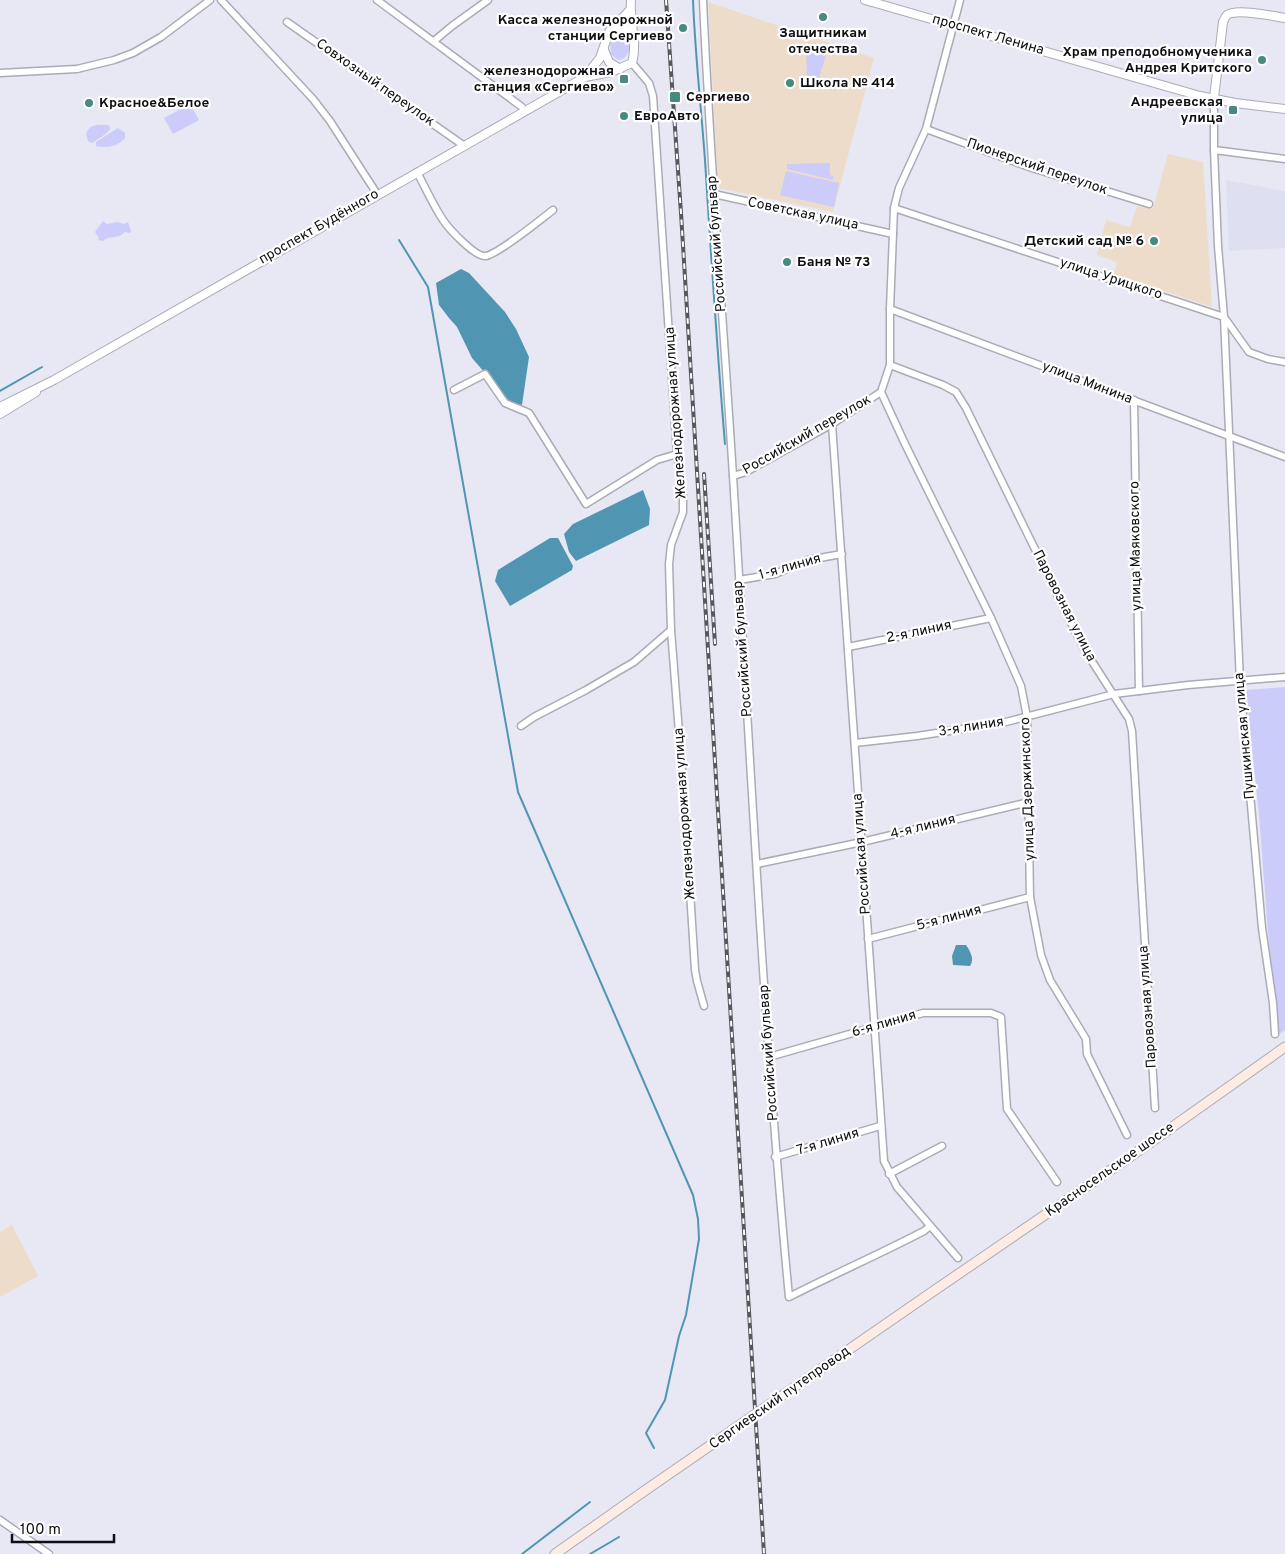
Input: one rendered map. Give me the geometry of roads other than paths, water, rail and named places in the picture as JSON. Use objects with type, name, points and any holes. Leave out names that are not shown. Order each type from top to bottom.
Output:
[{"type":"main road","name":"Красносельское шоссе","points":[[935,1290],[1137,1152],[1285,1047]]},
{"type":"main road","name":"Сергиевский путепровод","points":[[555,1554],[935,1290]]},
{"type":"street","points":[[2,73],[77,68],[121,57],[161,37],[210,0]]},
{"type":"street","points":[[221,0],[313,99],[330,120],[376,194]]},
{"type":"street","points":[[378,0],[522,107],[524,111]]},
{"type":"street","points":[[434,41],[488,0]]},
{"type":"street","points":[[630,10],[607,36],[604,50],[609,62],[614,67],[620,69],[632,63],[634,54],[630,10],[631,0]]},
{"type":"street","name":"Российский бульвар","points":[[703,0],[775,1158],[788,1297],[885,1251],[930,1226]]},
{"type":"street","name":"проспект Ленина","points":[[865,0],[1214,98],[1235,103],[1285,109]]},
{"type":"street","name":"Российский переулок","points":[[733,476],[746,472],[832,424],[881,392],[890,365],[894,208],[899,188],[926,129],[960,0]]},
{"type":"street","points":[[1228,436],[1224,317],[1218,246],[1214,150],[1214,98],[1223,22],[1228,14],[1240,12],[1285,18]]},
{"type":"street","name":"Совхозный переулок","points":[[287,22],[463,145]]},
{"type":"street","points":[[615,26],[626,28],[633,34]]},
{"type":"street","name":"проспект Будённого","points":[[0,407],[54,380],[585,76],[604,50]]},
{"type":"street","name":"Железнодорожная улица","points":[[632,63],[649,83],[653,96],[677,454],[683,496],[683,512],[671,545],[669,564],[671,630],[696,970],[704,1006]]},
{"type":"street","name":"проспект Будённого","points":[[585,76],[604,74],[620,69]]},
{"type":"street","name":"Пионерский переулок","points":[[926,129],[1032,168],[1149,204]]},
{"type":"street","points":[[1214,150],[1285,159]]},
{"type":"street","points":[[417,172],[444,220],[474,252],[481,256],[488,256],[498,250],[553,210]]},
{"type":"street","name":"Советская улица","points":[[714,194],[893,234]]},
{"type":"street","name":"улица Урицкого","points":[[894,208],[1224,317]]},
{"type":"street","name":"улица Минина","points":[[890,309],[1285,457]]},
{"type":"street","points":[[1224,317],[1249,352],[1268,359],[1285,362]]},
{"type":"street","name":"Паровозная улица","points":[[890,365],[943,385],[956,392],[966,408],[1086,652],[1129,719],[1132,731],[1155,1108]]},
{"type":"street","points":[[454,390],[485,374],[505,403],[529,414],[586,504],[657,460],[677,454]]},
{"type":"street","name":"проспект Будённого","points":[[0,414],[54,380]]},
{"type":"street","name":"улица Дзержинского","points":[[881,392],[904,444],[991,618],[1021,686],[1027,717],[1030,897],[1041,955],[1050,980],[1086,1040],[1087,1054],[1127,1136]]},
{"type":"street","name":"улица Маяковского","points":[[1134,400],[1139,691]]},
{"type":"street","name":"Российская улица","points":[[832,424],[875,1026],[880,1126],[884,1161],[897,1187],[958,1258]]},
{"type":"street","name":"Пушкинская улица","points":[[1228,436],[1240,682],[1262,928],[1273,1003],[1275,1034]]},
{"type":"street","name":"1-я линия","points":[[739,580],[775,574],[808,560],[842,554]]},
{"type":"street","name":"2-я линия","points":[[848,647],[991,618]]},
{"type":"street","points":[[521,726],[534,716],[586,690],[634,662],[671,630]]},
{"type":"street","name":"3-я линия","points":[[855,743],[926,735],[1027,717],[1114,694],[1188,685],[1285,677]]},
{"type":"street","name":"4-я линия","points":[[757,864],[862,842],[1029,802]]},
{"type":"street","name":"5-я линия","points":[[868,939],[1030,897]]},
{"type":"street","name":"6-я линия","points":[[769,1057],[923,1013],[991,1013],[1001,1017],[1007,1109],[1056,1182]]},
{"type":"street","name":"7-я линия","points":[[775,1158],[880,1126]]},
{"type":"street","points":[[889,1174],[942,1146]]},
{"type":"street","points":[[0,1520],[49,1554]]},
{"type":"waterway","points":[[693,0],[725,444]]},
{"type":"waterway","points":[[399,240],[428,287],[518,792],[693,1195],[698,1219],[699,1239],[686,1315],[679,1336],[665,1400],[646,1433],[654,1448]]},
{"type":"waterway","points":[[0,391],[42,367]]},
{"type":"waterway","points":[[522,1554],[590,1502]]},
{"type":"waterway","points":[[590,1554],[619,1537]]},
{"type":"railway","points":[[666,0],[681,213],[764,1554]]},
{"type":"railway","points":[[704,474],[715,644]]},
{"type":"place","name":"Защитникам отечества","points":[[823,17]]},
{"type":"place","name":"Касса железнодорожной станции Сергиево","points":[[683,28]]},
{"type":"place","name":"Храм преподобномученика Андрея Критского","points":[[1262,60]]},
{"type":"place","name":"железнодорожная станция «Сергиево»","points":[[624,79]]},
{"type":"place","name":"Школа № 414","points":[[790,83]]},
{"type":"place","name":"Сергиево","points":[[675,97]]},
{"type":"place","name":"Красное&Белое","points":[[89,103]]},
{"type":"place","name":"Андреевская улица","points":[[1233,110]]},
{"type":"place","name":"ЕвроАвто","points":[[624,116]]},
{"type":"place","name":"Детский сад № 6","points":[[1154,241]]},
{"type":"place","name":"Баня № 73","points":[[787,262]]}]
